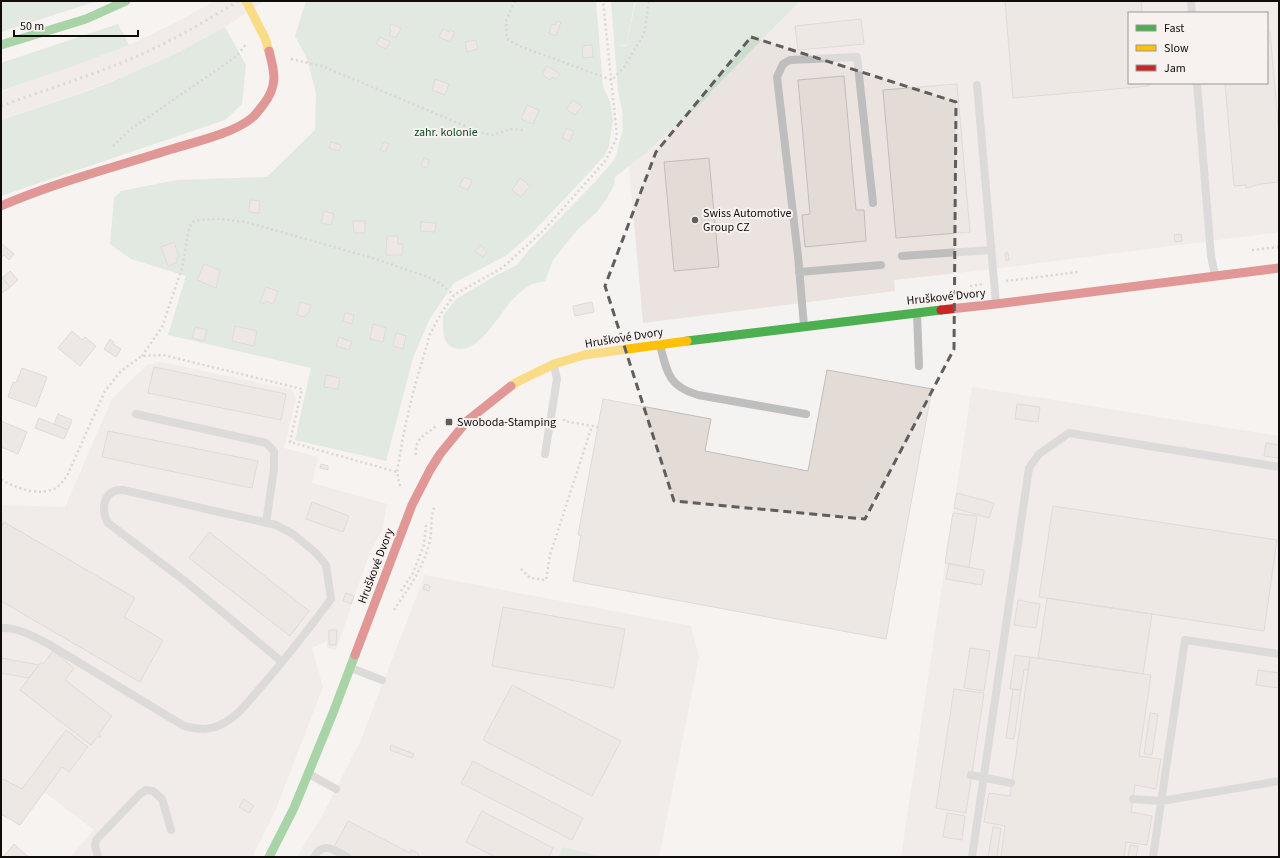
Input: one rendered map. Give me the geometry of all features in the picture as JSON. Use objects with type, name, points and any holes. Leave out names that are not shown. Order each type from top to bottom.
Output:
[{"type":"street","points":[[1,45],[86,19],[126,1]]},
{"type":"street","points":[[1,206],[85,176],[213,136],[243,124],[254,116],[270,96],[274,84],[274,69],[265,38],[246,1]]},
{"type":"street","name":"Hruškové Dvory","points":[[269,857],[294,808],[350,668],[412,505],[430,470],[440,454],[467,421],[517,382],[554,364],[584,356],[660,344],[917,312],[996,304],[1279,268]]},
{"type":"lane","points":[[1191,1],[1192,12]]},
{"type":"lane","points":[[804,327],[777,77],[783,64],[790,60],[857,57],[873,203]]},
{"type":"lane","points":[[1197,84],[1211,256],[1215,276]]},
{"type":"lane","points":[[977,85],[996,304]]},
{"type":"lane","points":[[902,256],[991,250]]},
{"type":"lane","points":[[799,272],[881,265]]},
{"type":"lane","points":[[917,312],[919,366]]},
{"type":"lane","points":[[660,344],[668,373],[676,384],[686,391],[698,395],[806,414]]},
{"type":"lane","points":[[545,454],[557,379],[554,364]]},
{"type":"lane","points":[[136,414],[266,443],[274,452],[274,469],[266,523]]},
{"type":"lane","points":[[972,857],[1030,468],[1039,454],[1069,433],[1279,467]]},
{"type":"lane","points":[[1,628],[8,627],[34,637],[184,726],[197,729],[210,729],[236,716],[282,662],[331,599],[326,565],[316,553],[293,534],[276,525],[117,489],[110,494],[105,501],[103,510],[104,517],[108,523],[184,581],[282,662]]},
{"type":"lane","points":[[1153,857],[1185,640],[1279,654]]},
{"type":"lane","points":[[350,668],[382,680]]},
{"type":"lane","points":[[308,773],[336,789]]},
{"type":"lane","points":[[971,775],[1012,783]]},
{"type":"lane","points":[[1133,799],[1161,801],[1279,782]]},
{"type":"lane","points":[[98,857],[95,846],[96,840],[140,794],[146,790],[153,791],[162,798],[171,830]]},
{"type":"lane","points":[[314,857],[318,851],[323,848],[334,850],[347,857]]},
{"type":"path","points":[[515,1],[506,21],[507,39],[519,46],[612,80]]},
{"type":"path","points":[[142,356],[163,355],[302,389],[290,442],[397,472],[412,396],[430,334],[442,312],[454,295],[502,268],[544,230],[606,160],[617,137],[603,1]]},
{"type":"path","points":[[612,80],[624,67],[644,34],[649,1]]},
{"type":"path","points":[[110,149],[132,129],[238,56],[250,39],[256,19]]},
{"type":"path","points":[[300,60],[322,66],[482,134],[492,135],[511,129],[523,130]]},
{"type":"path","points":[[1,480],[30,491],[45,491],[57,487],[67,476],[105,391],[121,371],[142,356],[162,327],[182,268],[189,228],[193,222],[199,220],[220,219],[246,222],[308,239],[376,259],[428,277],[442,285],[454,295]]},
{"type":"path","points":[[565,415],[564,421],[598,427]]},
{"type":"path","points":[[521,568],[530,578],[546,580],[550,555],[592,426]]},
{"type":"path","points":[[391,614],[417,575],[428,546],[431,514],[437,502]]},
{"type":"path","points":[[420,543],[428,546]]},
{"type":"highlighted area","points":[[751,37],[956,102],[954,349],[865,519],[674,501],[605,286],[656,152]]},
{"type":"shaded area","points":[[215,1],[264,1],[225,27],[140,70],[88,90],[1,120],[1,92],[129,45],[171,25]]},
{"type":"shaded area","points":[[800,1],[1279,1],[1279,232],[985,270],[894,280],[895,291],[643,323],[629,166],[710,95],[710,93]]},
{"type":"shaded area","points":[[161,362],[292,390],[296,399],[284,448],[318,457],[312,483],[387,504],[382,531],[370,552],[336,650],[327,648],[327,641],[312,648],[323,687],[276,809],[252,857],[70,857],[94,830],[44,792],[19,825],[1,815],[1,505],[65,507],[112,399],[147,365]]},
{"type":"shaded area","points":[[972,387],[1279,436],[1279,857],[901,857]]},
{"type":"shaded area","points":[[425,575],[691,626],[699,657],[659,857],[609,857],[563,847],[558,857],[297,857],[324,812],[360,742]]},
{"type":"green space","points":[[1,1],[97,1],[1,32]]},
{"type":"green space","name":"zahr. kolonie","points":[[306,1],[596,1],[603,87],[610,101],[613,121],[609,146],[605,155],[532,233],[507,255],[454,283],[429,320],[413,358],[386,461],[295,440],[311,368],[168,335],[186,276],[131,259],[110,244],[114,198],[121,191],[177,180],[267,177],[315,130],[316,93],[307,59],[295,36]]},
{"type":"green space","points":[[611,1],[635,1],[626,45],[617,46],[626,46],[636,1],[800,1],[710,93],[710,95],[642,156],[615,177],[614,185],[606,200],[596,213],[577,230],[553,260],[545,281],[531,285],[521,291],[511,301],[487,333],[471,346],[463,349],[450,346],[444,335],[443,316],[456,299],[517,265],[528,251],[594,183],[615,159],[623,129],[622,110],[618,91]]},
{"type":"green space","points":[[118,24],[129,45],[1,91],[1,63]]},
{"type":"green space","points":[[225,27],[246,65],[242,104],[225,120],[1,196],[1,120],[124,77]]},
{"type":"green space","points":[[563,847],[606,857],[558,857]]},
{"type":"building","points":[[1005,1],[1141,1],[1142,12],[1128,12],[1128,84],[1148,84],[1149,86],[1013,98]]},
{"type":"building","points":[[861,19],[864,44],[798,50],[795,26]]},
{"type":"building","points":[[557,21],[561,22],[556,36],[549,33],[552,24],[555,25]]},
{"type":"building","points":[[391,24],[401,28],[396,38],[389,35]]},
{"type":"building","points":[[443,29],[449,32],[450,30],[455,32],[450,42],[439,37]]},
{"type":"building","points":[[1268,32],[1270,32],[1279,133],[1279,182],[1261,184],[1246,188],[1246,185],[1234,186],[1225,84],[1268,84]]},
{"type":"building","points":[[380,37],[390,42],[386,49],[376,44]]},
{"type":"building","points":[[476,40],[478,49],[467,52],[465,42]]},
{"type":"building","points":[[592,45],[593,57],[583,58],[582,46]]},
{"type":"building","points":[[547,66],[560,74],[556,79],[552,77],[550,80],[542,74]]},
{"type":"building","points":[[844,76],[856,210],[864,210],[866,241],[805,247],[802,215],[810,214],[798,80]]},
{"type":"building","points":[[435,79],[449,84],[445,95],[432,90]]},
{"type":"building","points":[[957,84],[970,232],[896,238],[883,90]]},
{"type":"building","points":[[573,100],[582,106],[575,115],[566,109]]},
{"type":"building","points":[[527,105],[539,110],[533,124],[521,119]]},
{"type":"building","points":[[566,128],[574,131],[570,141],[562,138]]},
{"type":"building","points":[[331,142],[341,145],[339,151],[329,148]]},
{"type":"building","points":[[384,142],[389,144],[385,152],[380,150]]},
{"type":"building","points":[[424,158],[429,160],[427,168],[421,166]]},
{"type":"building","points":[[709,158],[719,267],[674,271],[664,162]]},
{"type":"building","points":[[464,177],[472,180],[468,190],[459,186]]},
{"type":"building","points":[[520,178],[530,186],[521,197],[512,190]]},
{"type":"building","points":[[250,200],[260,201],[259,213],[249,212]]},
{"type":"building","points":[[324,211],[334,214],[331,225],[321,223]]},
{"type":"building","points":[[353,221],[365,221],[365,233],[354,233]]},
{"type":"building","points":[[421,222],[436,223],[435,232],[420,231]]},
{"type":"building","points":[[1181,234],[1182,241],[1175,242],[1174,235]]},
{"type":"building","points":[[387,236],[398,236],[398,244],[403,244],[402,255],[386,255]]},
{"type":"building","points":[[174,242],[179,257],[176,258],[177,262],[168,266],[161,247]]},
{"type":"building","points":[[1,243],[14,254],[9,260],[4,255],[1,258]]},
{"type":"building","points":[[480,245],[487,252],[483,257],[475,251]]},
{"type":"building","points":[[1005,253],[1008,253],[1009,260],[1006,261]]},
{"type":"building","points":[[204,264],[220,270],[216,288],[197,280]]},
{"type":"building","points":[[10,271],[18,280],[10,287],[2,278]]},
{"type":"building","points":[[1,278],[10,287],[2,293],[1,291]]},
{"type":"building","points":[[266,287],[278,291],[273,304],[266,301],[265,304],[260,302]]},
{"type":"building","points":[[300,302],[311,305],[308,314],[306,314],[305,317],[297,315]]},
{"type":"building","points":[[592,302],[594,312],[575,316],[573,306]]},
{"type":"building","points":[[345,313],[354,315],[352,324],[343,321]]},
{"type":"building","points":[[373,324],[386,328],[383,342],[370,339]]},
{"type":"building","points":[[235,326],[257,331],[254,346],[232,341]]},
{"type":"building","points":[[195,327],[207,330],[204,341],[192,338]]},
{"type":"building","points":[[72,331],[82,340],[85,337],[96,346],[80,366],[58,348]]},
{"type":"building","points":[[396,333],[406,336],[403,349],[393,346]]},
{"type":"building","points":[[339,337],[352,342],[349,350],[336,346]]},
{"type":"building","points":[[110,339],[114,342],[113,344],[121,349],[116,357],[104,349]]},
{"type":"building","points":[[154,367],[286,394],[281,420],[148,393]]},
{"type":"building","points":[[22,368],[47,377],[36,407],[8,397],[13,382],[16,383]]},
{"type":"building","points":[[827,370],[932,389],[886,639],[573,581],[581,535],[578,535],[603,399],[711,419],[705,451],[808,471]]},
{"type":"building","points":[[326,375],[340,378],[338,389],[324,387]]},
{"type":"building","points":[[1017,404],[1040,407],[1038,422],[1015,419]]},
{"type":"building","points":[[58,414],[72,420],[68,430],[54,424]]},
{"type":"building","points":[[39,418],[68,430],[64,439],[35,428]]},
{"type":"building","points":[[1,421],[27,432],[18,454],[1,447]]},
{"type":"building","points":[[108,431],[258,461],[252,488],[102,457]]},
{"type":"building","points":[[1266,443],[1279,445],[1279,458],[1264,456]]},
{"type":"building","points":[[321,464],[328,466],[328,470],[320,468]]},
{"type":"building","points":[[957,493],[994,503],[989,518],[954,508]]},
{"type":"building","points":[[312,502],[349,516],[343,532],[306,519]]},
{"type":"building","points":[[1053,506],[1277,540],[1264,631],[1039,597]]},
{"type":"building","points":[[953,513],[977,516],[969,567],[945,563]]},
{"type":"building","points":[[4,522],[135,598],[124,617],[163,640],[140,682],[1,601],[1,527]]},
{"type":"building","points":[[209,532],[309,611],[290,636],[189,558]]},
{"type":"building","points":[[949,564],[984,570],[982,585],[946,579]]},
{"type":"building","points":[[425,584],[430,586],[429,591],[423,589]]},
{"type":"building","points":[[346,593],[354,596],[351,604],[343,601]]},
{"type":"building","points":[[1047,598],[1152,614],[1143,674],[1038,658]]},
{"type":"building","points":[[1018,600],[1040,604],[1036,628],[1014,625]]},
{"type":"building","points":[[503,607],[625,629],[614,688],[492,666]]},
{"type":"building","points":[[329,630],[337,630],[336,645],[329,645]]},
{"type":"building","points":[[970,648],[990,651],[984,691],[964,688]]},
{"type":"building","points":[[53,651],[74,668],[65,680],[112,716],[99,734],[101,736],[100,738],[98,736],[91,745],[20,690],[41,662],[43,664]]},
{"type":"building","points":[[1015,655],[1030,657],[1028,670],[1024,669],[1021,690],[1010,689]]},
{"type":"building","points":[[1030,657],[1151,675],[1139,756],[1161,759],[1156,789],[1135,785],[1131,812],[1152,816],[1147,845],[1126,842],[1124,857],[1001,857],[1005,826],[984,822],[989,793],[1010,796]]},
{"type":"building","points":[[1,658],[39,665],[29,678],[1,673]]},
{"type":"building","points":[[1258,670],[1279,673],[1279,688],[1256,685]]},
{"type":"building","points":[[512,685],[621,741],[592,796],[483,740]]},
{"type":"building","points":[[954,689],[984,693],[966,813],[936,808]]},
{"type":"building","points":[[1013,689],[1021,690],[1014,739],[1006,738]]},
{"type":"building","points":[[1150,713],[1158,714],[1152,755],[1144,754]]},
{"type":"building","points":[[66,730],[88,747],[69,772],[62,767],[20,825],[1,814],[1,778],[22,789]]},
{"type":"building","points":[[391,745],[414,754],[412,758],[390,750]]},
{"type":"building","points":[[473,761],[583,818],[572,840],[461,783]]},
{"type":"building","points":[[244,799],[254,806],[249,813],[239,807]]},
{"type":"building","points":[[482,811],[553,848],[549,857],[495,857],[466,842]]},
{"type":"building","points":[[947,813],[965,816],[962,840],[943,837]]},
{"type":"building","points":[[348,821],[410,853],[411,850],[419,854],[418,857],[353,857],[334,847]]},
{"type":"building","points":[[993,827],[1001,828],[997,857],[988,857]]},
{"type":"building","points":[[14,844],[28,857],[3,857]]},
{"type":"building","points":[[1130,845],[1138,846],[1136,857],[1128,857]]},
{"type":"railway","points":[[1,106],[133,58],[213,17],[238,1]]},
{"type":"traffic: fast","points":[[1,45],[86,19],[126,1]]},
{"type":"traffic: fast","points":[[687,341],[941,310]]},
{"type":"traffic: fast","points":[[269,857],[294,808],[355,655]]},
{"type":"traffic: slow","points":[[246,1],[265,38],[269,51]]},
{"type":"traffic: slow","points":[[511,386],[554,364],[584,355],[687,341]]},
{"type":"traffic: jam","points":[[1,206],[64,182],[214,136],[245,123],[253,117],[271,92],[274,73],[269,51]]},
{"type":"traffic: jam","points":[[941,310],[1279,268]]},
{"type":"traffic: jam","points":[[355,655],[412,505],[430,470],[440,454],[467,421],[511,386]]},
{"type":"place","name":"Swiss Automotive Group CZ","points":[[695,220]]},
{"type":"place","name":"Swoboda-Stamping","points":[[449,422]]}]
